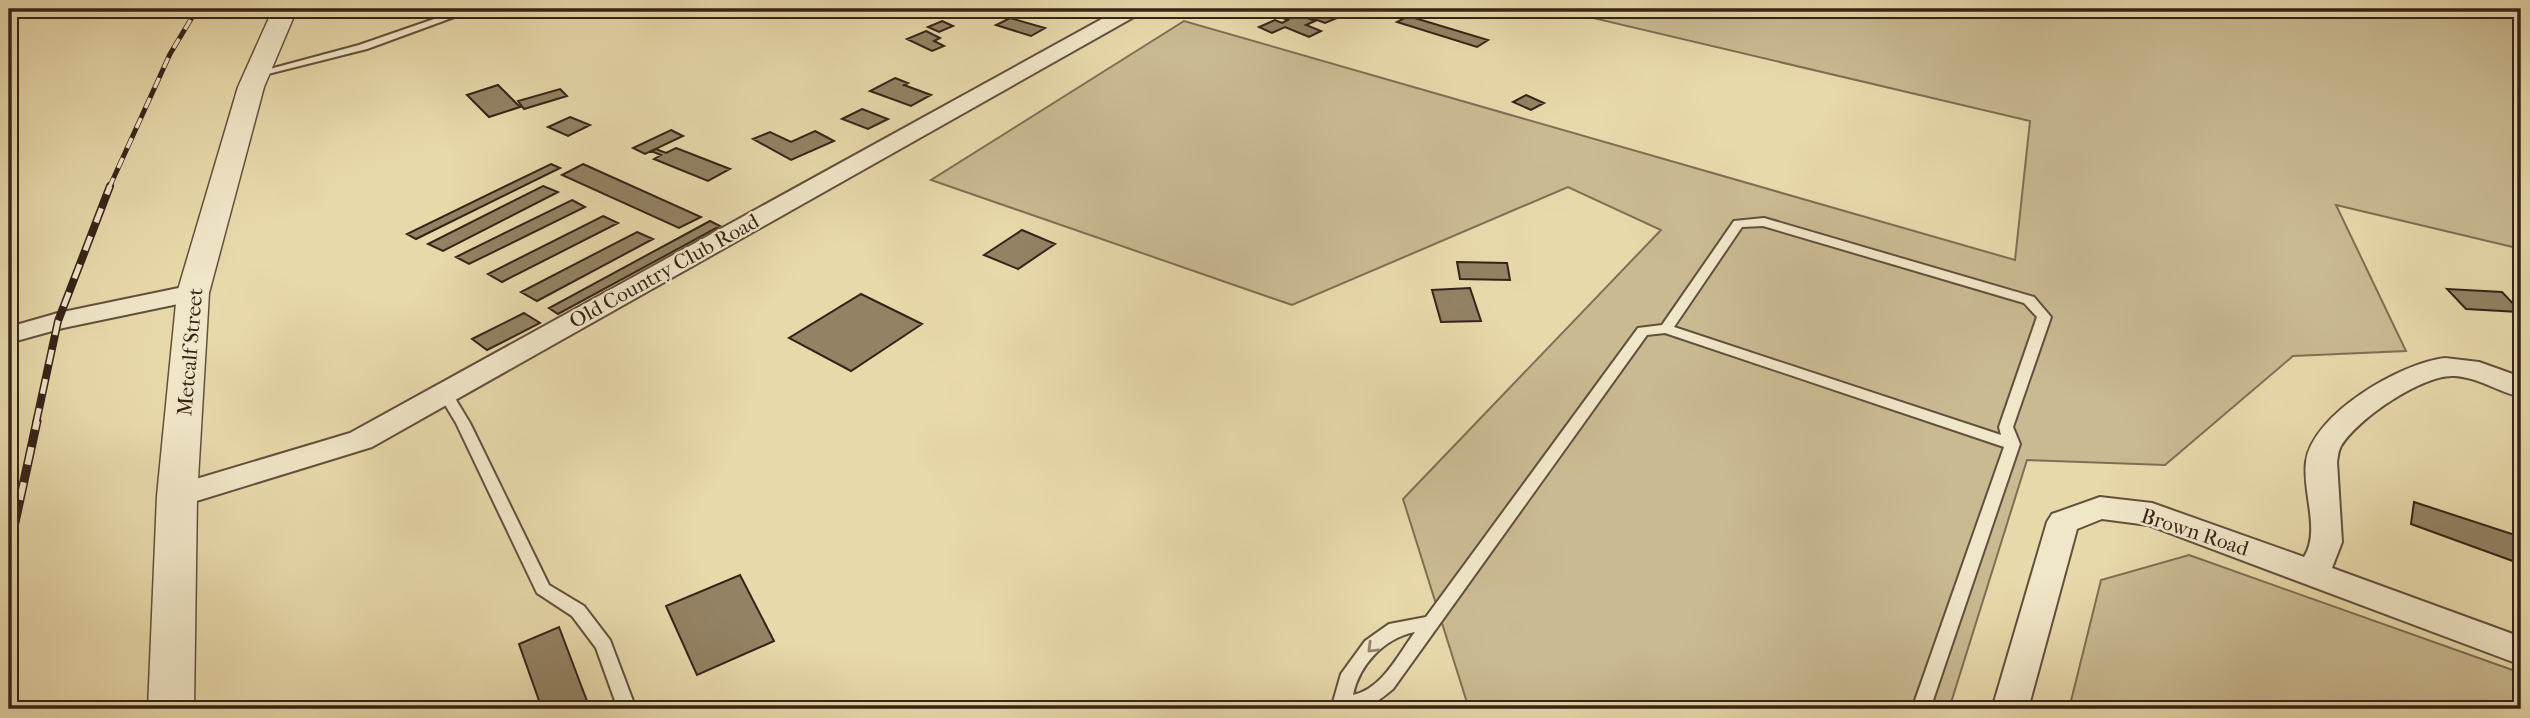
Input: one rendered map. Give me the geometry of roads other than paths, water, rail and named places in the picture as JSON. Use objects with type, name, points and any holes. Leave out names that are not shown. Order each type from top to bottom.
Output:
[{"type":"street","name":"Metcalf Street","points":[[171,709],[177,496],[193,293],[256,74],[285,9]]},
{"type":"street","name":"Old Country Club Road","points":[[177,496],[361,440],[1134,9]]},
{"type":"street","points":[[9,335],[58,321],[193,293]]},
{"type":"street","points":[[2311,573],[2323,554],[2325,526],[2320,486],[2324,448],[2339,427],[2397,386],[2434,368],[2464,368],[2500,378],[2521,388]]},
{"type":"street","name":"Brown Road","points":[[2010,709],[2063,522],[2099,508],[2152,514],[2521,651]]},
{"type":"lane","points":[[256,74],[363,47],[471,9]]},
{"type":"lane","points":[[1666,329],[1738,224],[1764,222],[2029,300],[2044,317],[2006,427],[2012,444],[1921,709]]},
{"type":"lane","points":[[1431,623],[1395,629],[1371,646],[1347,679],[1340,707],[1369,699],[1387,684],[1643,331],[1666,329],[2012,444]]},
{"type":"lane","points":[[445,393],[463,423],[543,589],[578,611],[604,645],[627,709]]},
{"type":"railway","points":[[109,188],[170,54],[197,9]]},
{"type":"railway","points":[[36,423],[58,321],[110,186]]},
{"type":"railway","points":[[9,571],[14,527],[37,421]]}]
